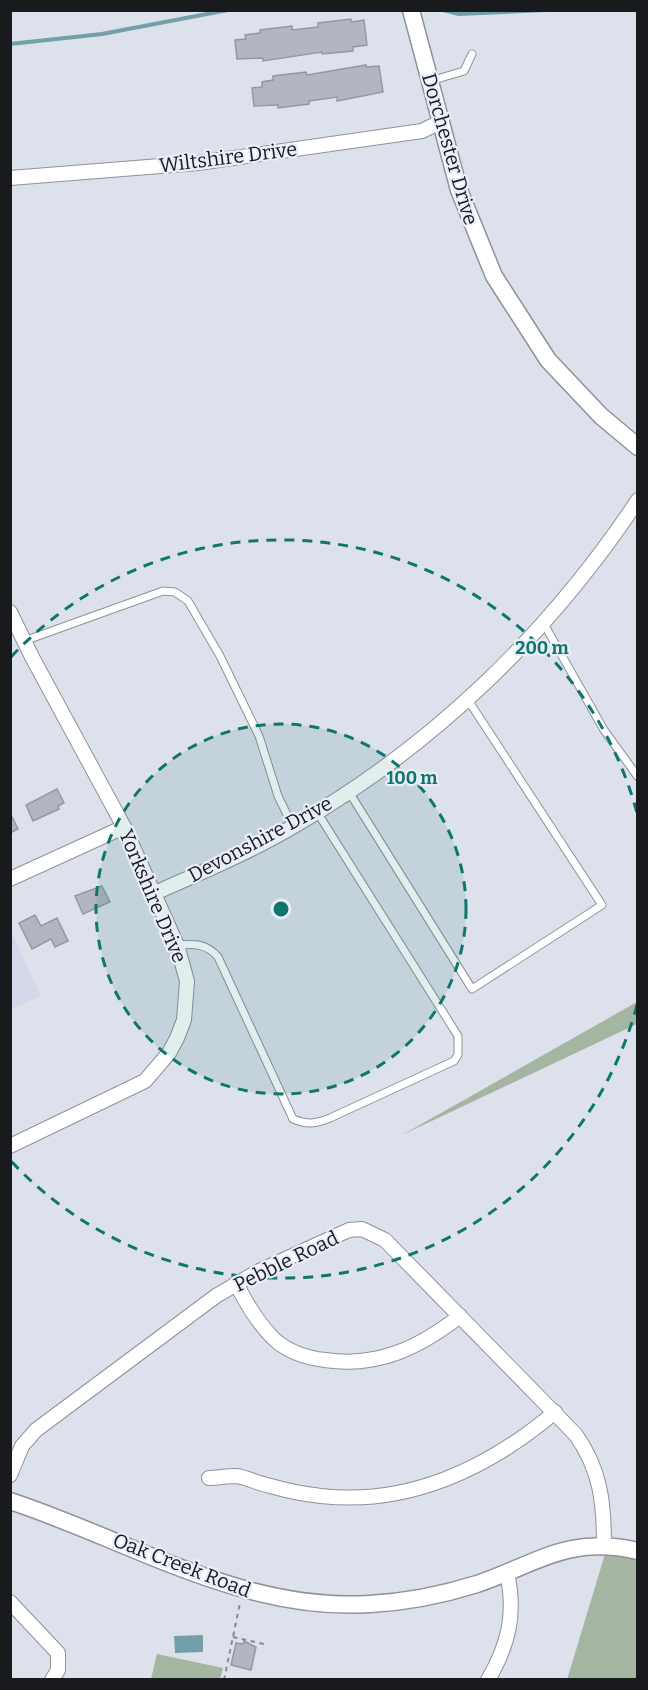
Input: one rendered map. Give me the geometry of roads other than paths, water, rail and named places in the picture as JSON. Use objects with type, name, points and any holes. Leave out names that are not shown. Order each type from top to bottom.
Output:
[{"type":"street","name":"Dorchester Drive","points":[[411,10],[459,190],[494,276],[548,360],[576,391],[638,447]]},
{"type":"street","name":"Wiltshire Drive","points":[[10,178],[238,158],[422,131],[442,121]]},
{"type":"street","name":"Devonshire Drive","points":[[155,893],[292,827],[349,792],[416,744],[468,700],[544,624],[586,573],[638,500]]},
{"type":"street","name":"Yorkshire Drive","points":[[10,612],[124,827],[177,945],[187,981],[184,1020],[169,1053],[157,1068],[133,1089],[10,1146]]},
{"type":"street","points":[[10,879],[124,827]]},
{"type":"street","name":"Pebble Road","points":[[10,1475],[22,1446],[36,1430],[216,1296],[236,1283],[349,1230],[362,1229],[386,1240],[576,1435],[596,1470],[604,1506],[604,1546]]},
{"type":"street","points":[[236,1283],[263,1327],[276,1340],[301,1355],[316,1359],[356,1362],[397,1354],[426,1341],[460,1316]]},
{"type":"street","points":[[209,1478],[237,1476],[322,1496],[365,1496],[427,1487],[478,1466],[507,1450],[555,1412]]},
{"type":"street","name":"Oak Creek Road","points":[[10,1501],[243,1591],[300,1602],[369,1604],[436,1595],[507,1573],[549,1554],[569,1548],[604,1546],[638,1551]]},
{"type":"street","points":[[488,1680],[503,1650],[510,1629],[512,1597],[507,1573]]},
{"type":"street","points":[[10,1602],[58,1653],[58,1670],[52,1680]]},
{"type":"lane","points":[[430,81],[464,71],[472,54]]},
{"type":"lane","points":[[24,641],[163,591],[175,592],[188,601],[220,656],[259,736],[278,796],[292,827]]},
{"type":"lane","points":[[544,624],[604,730],[638,777]]},
{"type":"lane","points":[[349,792],[472,988],[602,905],[468,700]]},
{"type":"lane","points":[[177,945],[197,944],[206,947],[218,957],[293,1119],[310,1125],[330,1118],[454,1061],[458,1055],[458,1036],[317,812]]},
{"type":"water","points":[[203,1635],[203,1652],[175,1653],[174,1636]]},
{"type":"waterway","points":[[10,44],[102,34],[228,10]]},
{"type":"waterway","points":[[443,10],[459,14],[546,10]]}]
